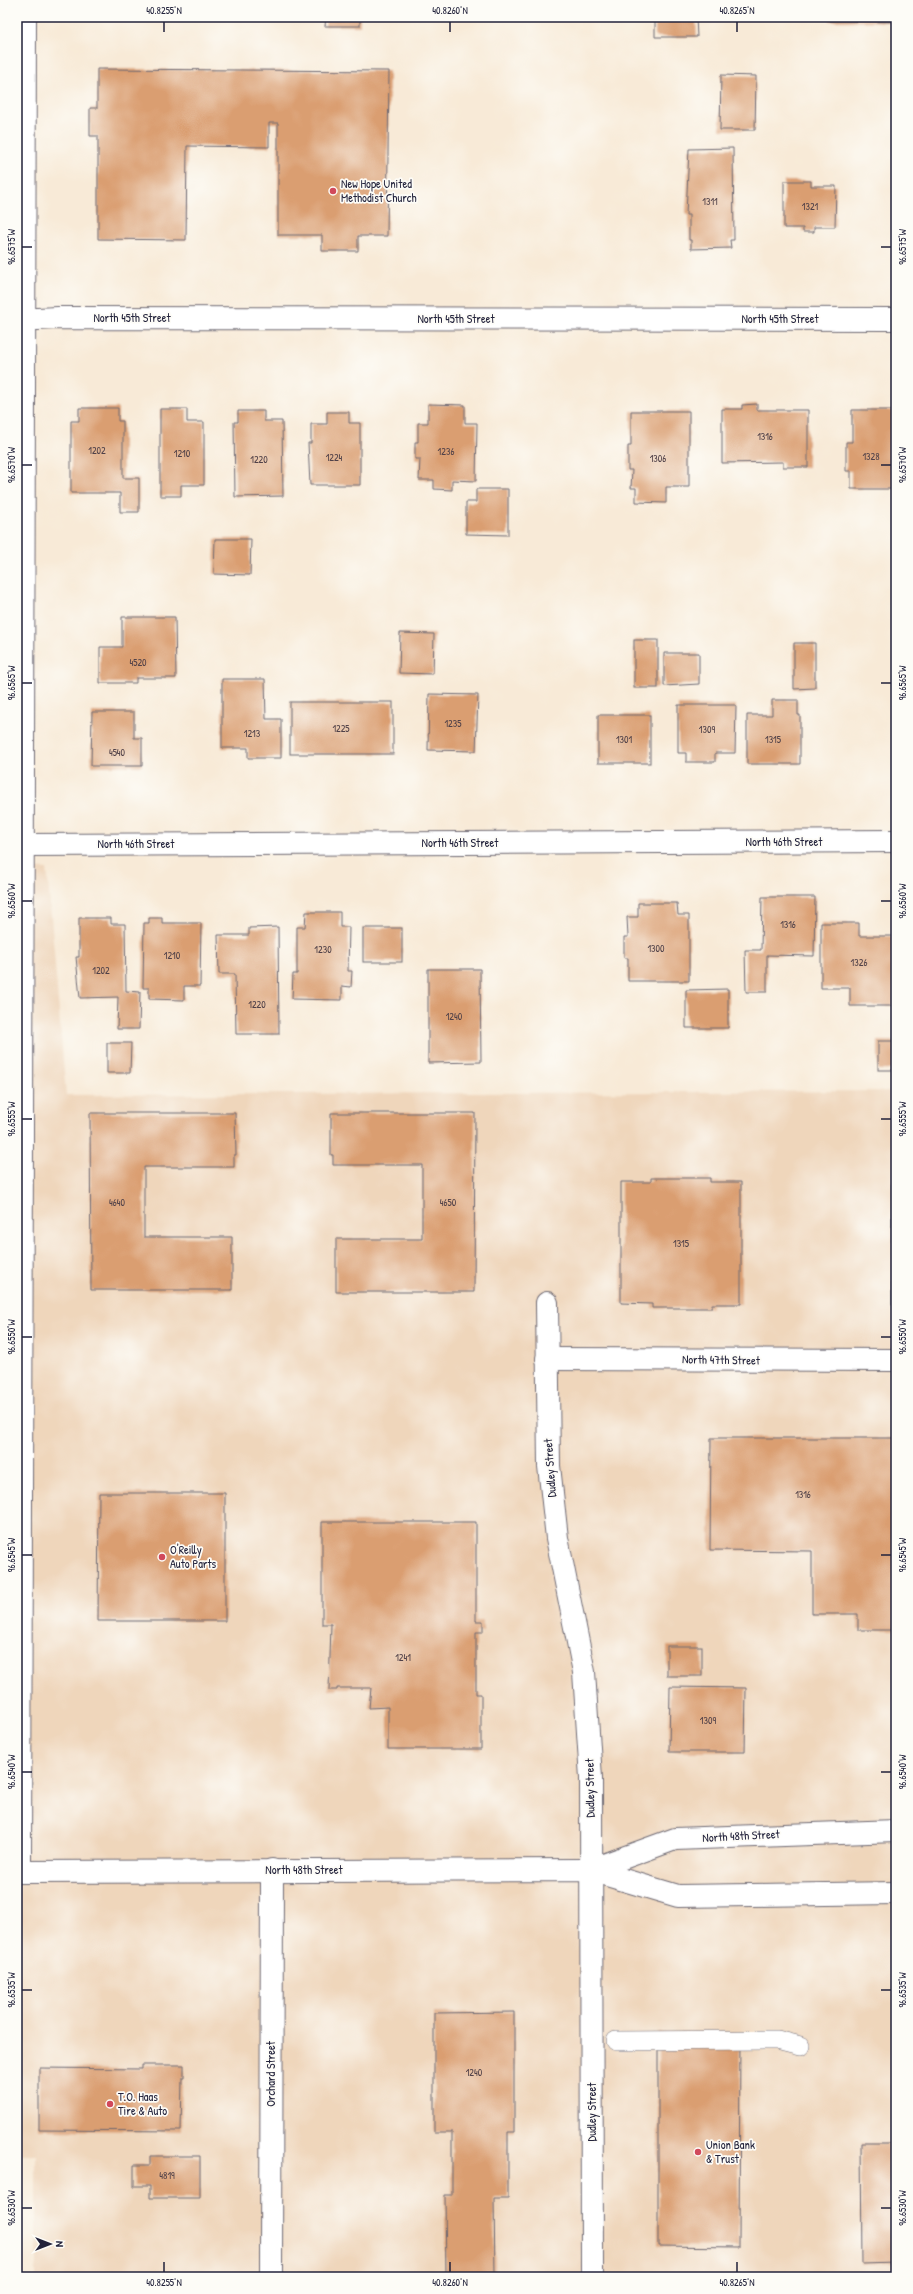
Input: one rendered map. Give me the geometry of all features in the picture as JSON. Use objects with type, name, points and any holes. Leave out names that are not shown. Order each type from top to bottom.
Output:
[{"type":"street","points":[[19,1872],[19,1101],[23,845],[20,320],[25,17]]},
{"type":"street","name":"North 45th Street","points":[[20,320],[58,318],[896,319]]},
{"type":"street","name":"North 46th Street","points":[[23,845],[896,841]]},
{"type":"street","name":"Dudley Street","points":[[547,1303],[549,1466],[557,1538],[584,1672],[591,1778],[592,2277]]},
{"type":"street","name":"North 47th Street","points":[[547,1359],[896,1360]]},
{"type":"street","name":"North 48th Street","points":[[590,1870],[675,1839],[896,1831]]},
{"type":"street","name":"Orchard Street","points":[[271,2277],[272,1870]]},
{"type":"street","name":"North 48th Street","points":[[19,1872],[590,1870],[678,1896],[896,1893]]},
{"type":"lane","points":[[616,2041],[777,2040],[800,2046]]},
{"type":"shaded area","points":[[17,868],[47,869],[66,1095],[896,1091],[896,2277],[36,2277],[36,2154],[17,2154]]},
{"type":"building","points":[[326,17],[360,17],[360,26],[325,26]]},
{"type":"building","points":[[655,17],[696,17],[697,37],[655,37]]},
{"type":"building","points":[[830,17],[896,17],[896,22],[830,21]]},
{"type":"building","name":"New Hope United Methodist Church","points":[[97,69],[389,71],[387,236],[358,236],[358,251],[322,251],[322,235],[278,235],[278,123],[269,123],[269,147],[187,146],[186,240],[98,239],[98,136],[90,136],[90,108],[97,108]]},
{"type":"building","points":[[721,75],[756,76],[755,130],[720,130]]},
{"type":"building","points":[[733,148],[734,240],[730,240],[731,248],[691,249],[691,240],[689,240],[689,215],[686,215],[689,149]]},
{"type":"building","points":[[784,181],[811,181],[811,186],[836,186],[835,227],[814,227],[814,232],[803,232],[803,228],[784,228]]},
{"type":"building","points":[[428,404],[465,405],[465,423],[477,423],[476,481],[452,480],[452,490],[434,489],[434,480],[419,480],[420,459],[415,459],[415,442],[418,442],[418,423],[428,423]]},
{"type":"building","points":[[757,404],[757,410],[808,410],[808,467],[783,467],[783,462],[722,463],[722,409],[742,409],[742,405]]},
{"type":"building","points":[[79,408],[118,408],[118,421],[123,421],[123,478],[139,478],[139,512],[120,512],[120,493],[71,493],[71,421],[79,421]]},
{"type":"building","points":[[160,409],[187,409],[187,422],[204,422],[204,485],[181,485],[181,496],[160,496]]},
{"type":"building","points":[[852,410],[896,410],[896,489],[851,489],[851,471],[846,471],[846,442],[852,442]]},
{"type":"building","points":[[238,411],[264,411],[264,421],[282,421],[283,496],[235,497],[234,422],[238,422]]},
{"type":"building","points":[[631,411],[689,411],[689,487],[666,487],[666,503],[636,502],[636,488],[631,488],[632,470],[628,470],[628,446],[631,446]]},
{"type":"building","points":[[327,412],[349,412],[349,423],[360,423],[360,485],[310,485],[308,443],[311,443],[311,424],[327,424]]},
{"type":"building","points":[[476,489],[508,489],[508,535],[466,534],[466,502],[476,502]]},
{"type":"building","points":[[215,539],[251,539],[250,575],[214,574]]},
{"type":"building","points":[[122,617],[175,617],[176,678],[136,678],[136,683],[100,683],[100,647],[122,647]]},
{"type":"building","points":[[400,633],[434,634],[433,674],[399,673]]},
{"type":"building","points":[[634,640],[658,640],[658,688],[634,688]]},
{"type":"building","points":[[794,643],[815,643],[815,688],[794,689]]},
{"type":"building","points":[[664,653],[699,653],[699,684],[664,686]]},
{"type":"building","points":[[222,679],[265,679],[266,719],[281,719],[281,758],[248,758],[248,748],[222,748]]},
{"type":"building","points":[[429,694],[478,695],[476,751],[428,750]]},
{"type":"building","points":[[772,700],[798,700],[798,715],[800,715],[800,764],[747,764],[747,715],[772,715]]},
{"type":"building","points":[[290,702],[393,702],[393,754],[290,754]]},
{"type":"building","points":[[678,705],[736,705],[735,753],[715,753],[715,762],[686,762],[686,753],[678,753]]},
{"type":"building","points":[[92,712],[134,712],[134,738],[142,738],[142,766],[91,766]]},
{"type":"building","points":[[598,715],[650,715],[650,763],[598,763]]},
{"type":"building","points":[[762,897],[815,897],[814,956],[767,955],[767,992],[746,992],[745,950],[761,950]]},
{"type":"building","points":[[638,903],[677,903],[678,915],[689,915],[689,981],[628,981],[628,958],[624,958],[624,937],[628,937],[627,917],[638,917]]},
{"type":"building","points":[[306,912],[340,912],[340,927],[349,927],[348,971],[352,971],[351,987],[342,986],[342,1000],[292,999],[293,974],[297,974],[297,927],[305,927]]},
{"type":"building","points":[[79,918],[111,918],[111,924],[125,924],[126,991],[140,992],[139,1029],[117,1029],[118,997],[80,998],[76,957],[79,957]]},
{"type":"building","points":[[149,918],[162,918],[162,923],[201,923],[200,986],[184,986],[184,1000],[149,999],[149,988],[143,988],[144,923],[149,923]]},
{"type":"building","points":[[821,923],[859,923],[859,936],[896,936],[896,1006],[850,1006],[850,988],[821,988]]},
{"type":"building","points":[[278,927],[279,1034],[236,1034],[235,974],[219,974],[218,935],[249,935],[249,928]]},
{"type":"building","points":[[363,928],[402,928],[402,962],[363,962]]},
{"type":"building","points":[[428,969],[480,969],[481,1062],[428,1063]]},
{"type":"building","points":[[728,989],[728,1028],[686,1028],[686,990]]},
{"type":"building","points":[[878,1041],[896,1041],[896,1070],[878,1070]]},
{"type":"building","points":[[107,1043],[131,1043],[130,1073],[107,1073]]},
{"type":"building","points":[[90,1113],[235,1113],[236,1155],[234,1155],[234,1167],[144,1167],[144,1237],[232,1237],[232,1290],[91,1290]]},
{"type":"building","points":[[331,1113],[475,1113],[474,1292],[336,1292],[336,1239],[422,1239],[422,1165],[333,1165],[333,1155],[331,1155]]},
{"type":"building","points":[[651,1178],[710,1178],[710,1182],[741,1182],[741,1304],[712,1304],[712,1308],[652,1308],[652,1304],[621,1303],[621,1182],[651,1182]]},
{"type":"building","points":[[892,1182],[896,1182],[896,1304],[892,1304]]},
{"type":"building","points":[[711,1438],[896,1438],[896,1630],[858,1630],[858,1614],[812,1614],[812,1551],[710,1550]]},
{"type":"building","name":"O'Reilly Auto Parts","points":[[99,1493],[225,1493],[225,1621],[98,1621]]},
{"type":"building","points":[[322,1522],[476,1522],[476,1621],[483,1621],[483,1632],[476,1632],[476,1694],[481,1694],[481,1749],[388,1749],[388,1707],[369,1708],[371,1688],[337,1688],[337,1690],[329,1690],[331,1624],[322,1624]]},
{"type":"building","points":[[667,1646],[702,1646],[702,1676],[667,1676]]},
{"type":"building","points":[[670,1687],[746,1688],[745,1752],[669,1752]]},
{"type":"building","points":[[514,2012],[514,2132],[508,2132],[508,2198],[494,2198],[495,2277],[446,2277],[445,2195],[452,2195],[452,2132],[434,2132],[434,2013]]},
{"type":"building","name":"Union Bank & Trust","points":[[658,2033],[740,2034],[739,2247],[658,2246]]},
{"type":"building","name":"T.O. Haas Tire & Auto","points":[[142,2065],[184,2065],[184,2078],[182,2078],[181,2131],[39,2130],[39,2068],[142,2069]]},
{"type":"building","points":[[861,2143],[896,2143],[896,2263],[862,2264]]},
{"type":"building","points":[[150,2156],[200,2156],[200,2198],[150,2198],[150,2186],[134,2186],[134,2165],[150,2165]]},
{"type":"place","name":"New Hope United Methodist Church","points":[[333,191]]},
{"type":"place","name":"O'Reilly Auto Parts","points":[[162,1557]]},
{"type":"place","name":"T.O. Haas Tire & Auto","points":[[110,2104]]},
{"type":"place","name":"Union Bank & Trust","points":[[698,2152]]}]
